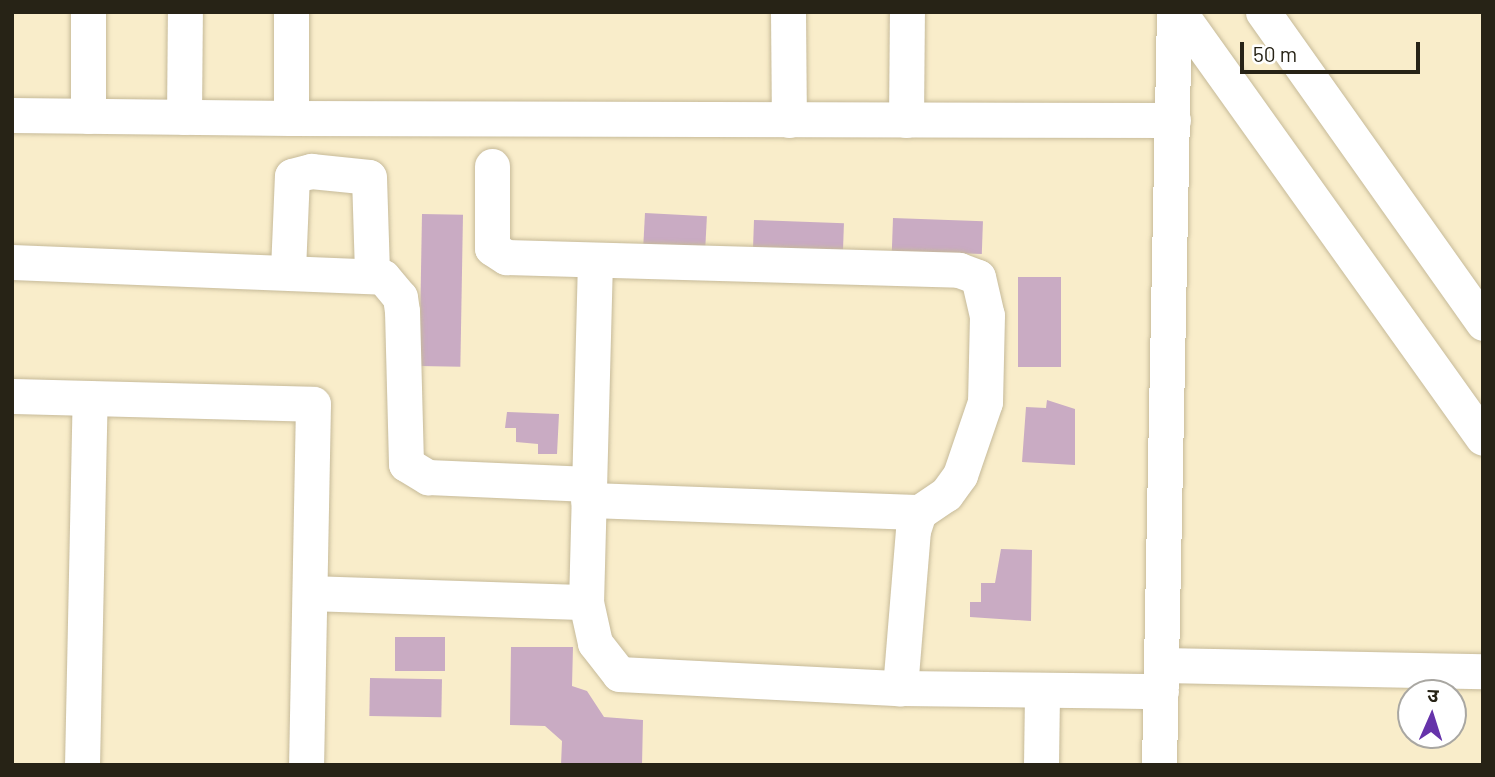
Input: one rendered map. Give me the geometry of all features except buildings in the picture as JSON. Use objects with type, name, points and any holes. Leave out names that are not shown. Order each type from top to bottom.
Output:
[{"type":"street","points":[[88,12],[88,116]]},
{"type":"street","points":[[184,117],[185,12]]},
{"type":"street","points":[[291,12],[291,118]]},
{"type":"street","points":[[788,12],[789,120]]},
{"type":"street","points":[[906,120],[907,12]]},
{"type":"street","points":[[1159,765],[1174,12]]},
{"type":"street","points":[[1180,12],[1483,438]]},
{"type":"street","points":[[1263,12],[1483,323]]},
{"type":"street","points":[[12,115],[1172,120]]},
{"type":"street","points":[[12,262],[372,273],[400,297],[401,444],[415,472],[588,492],[919,512],[946,494],[979,429],[987,315],[978,277],[959,270],[496,255],[492,166]]},
{"type":"street","points":[[288,270],[292,176],[311,171],[369,177],[372,273]]},
{"type":"street","points":[[595,260],[586,602],[596,643],[619,674],[900,688],[1042,690],[1161,678],[1483,671]]},
{"type":"street","points":[[12,396],[313,404],[306,765]]},
{"type":"street","points":[[82,765],[90,398]]},
{"type":"street","points":[[900,688],[909,545],[919,512]]},
{"type":"street","points":[[311,593],[586,602]]},
{"type":"street","points":[[1041,765],[1042,690]]}]
